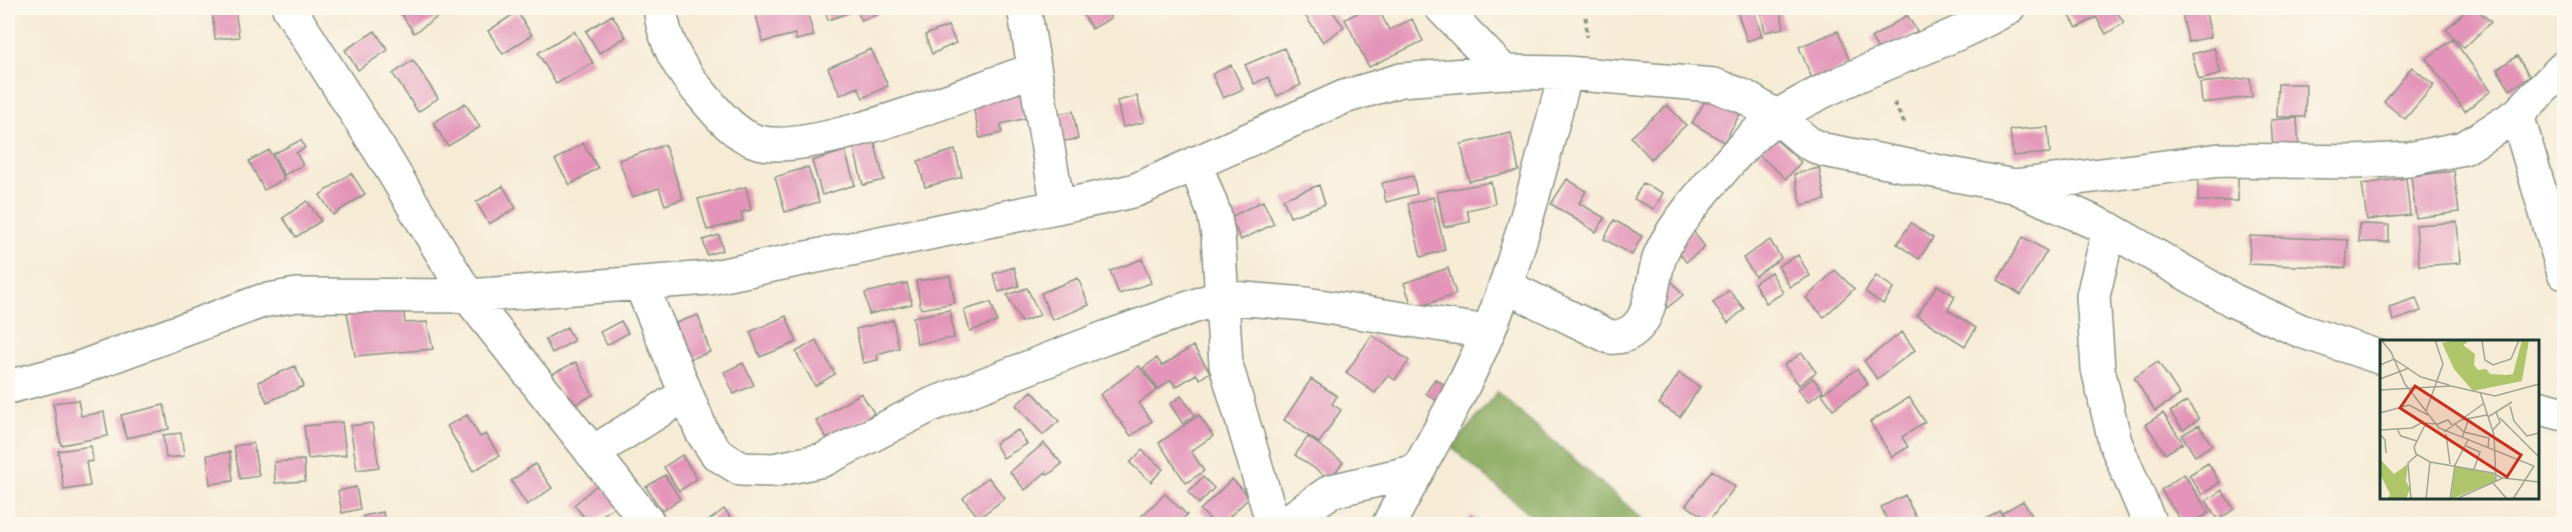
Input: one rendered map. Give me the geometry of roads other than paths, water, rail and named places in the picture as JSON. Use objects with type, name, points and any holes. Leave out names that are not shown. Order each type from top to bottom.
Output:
[{"type":"street","points":[[289,8],[381,152],[468,296],[649,525]]},
{"type":"street","points":[[660,8],[667,39],[679,67],[725,121],[758,142],[792,145],[873,125],[1034,70]]},
{"type":"street","points":[[1024,8],[1058,207]]},
{"type":"street","points":[[1442,8],[1504,72]]},
{"type":"street","points":[[1505,286],[1610,337],[1621,337],[1643,321],[1648,310],[1655,269],[1667,243],[1744,144],[1777,117],[1826,90],[1875,70],[1977,16],[2008,8]]},
{"type":"street","points":[[2014,186],[2220,159],[2354,162],[2409,159],[2464,148],[2517,115],[2565,67]]},
{"type":"street","points":[[8,387],[77,369],[262,301],[297,295],[468,296],[641,285],[709,278],[1058,207],[1136,190],[1344,97],[1401,80],[1504,72],[1566,73],[1714,85],[1745,98],[1777,117],[1808,143],[1824,150],[2014,186],[2109,229],[2234,301],[2301,331],[2380,357]]},
{"type":"street","points":[[1389,525],[1457,397],[1488,332],[1505,286],[1566,73]]},
{"type":"street","points":[[2517,115],[2565,273]]},
{"type":"street","points":[[1195,163],[1214,213],[1218,235],[1220,297],[1226,365],[1273,525]]},
{"type":"street","points":[[2109,229],[2093,296],[2098,369],[2115,442],[2150,525]]},
{"type":"street","points":[[641,285],[702,432],[717,454],[741,469],[774,470],[823,460],[931,405],[1105,338],[1220,297],[1306,304],[1488,332]]},
{"type":"street","points":[[592,453],[686,394]]},
{"type":"street","points":[[2539,407],[2565,414]]},
{"type":"street","points":[[1284,525],[1331,491],[1417,471]]}]
